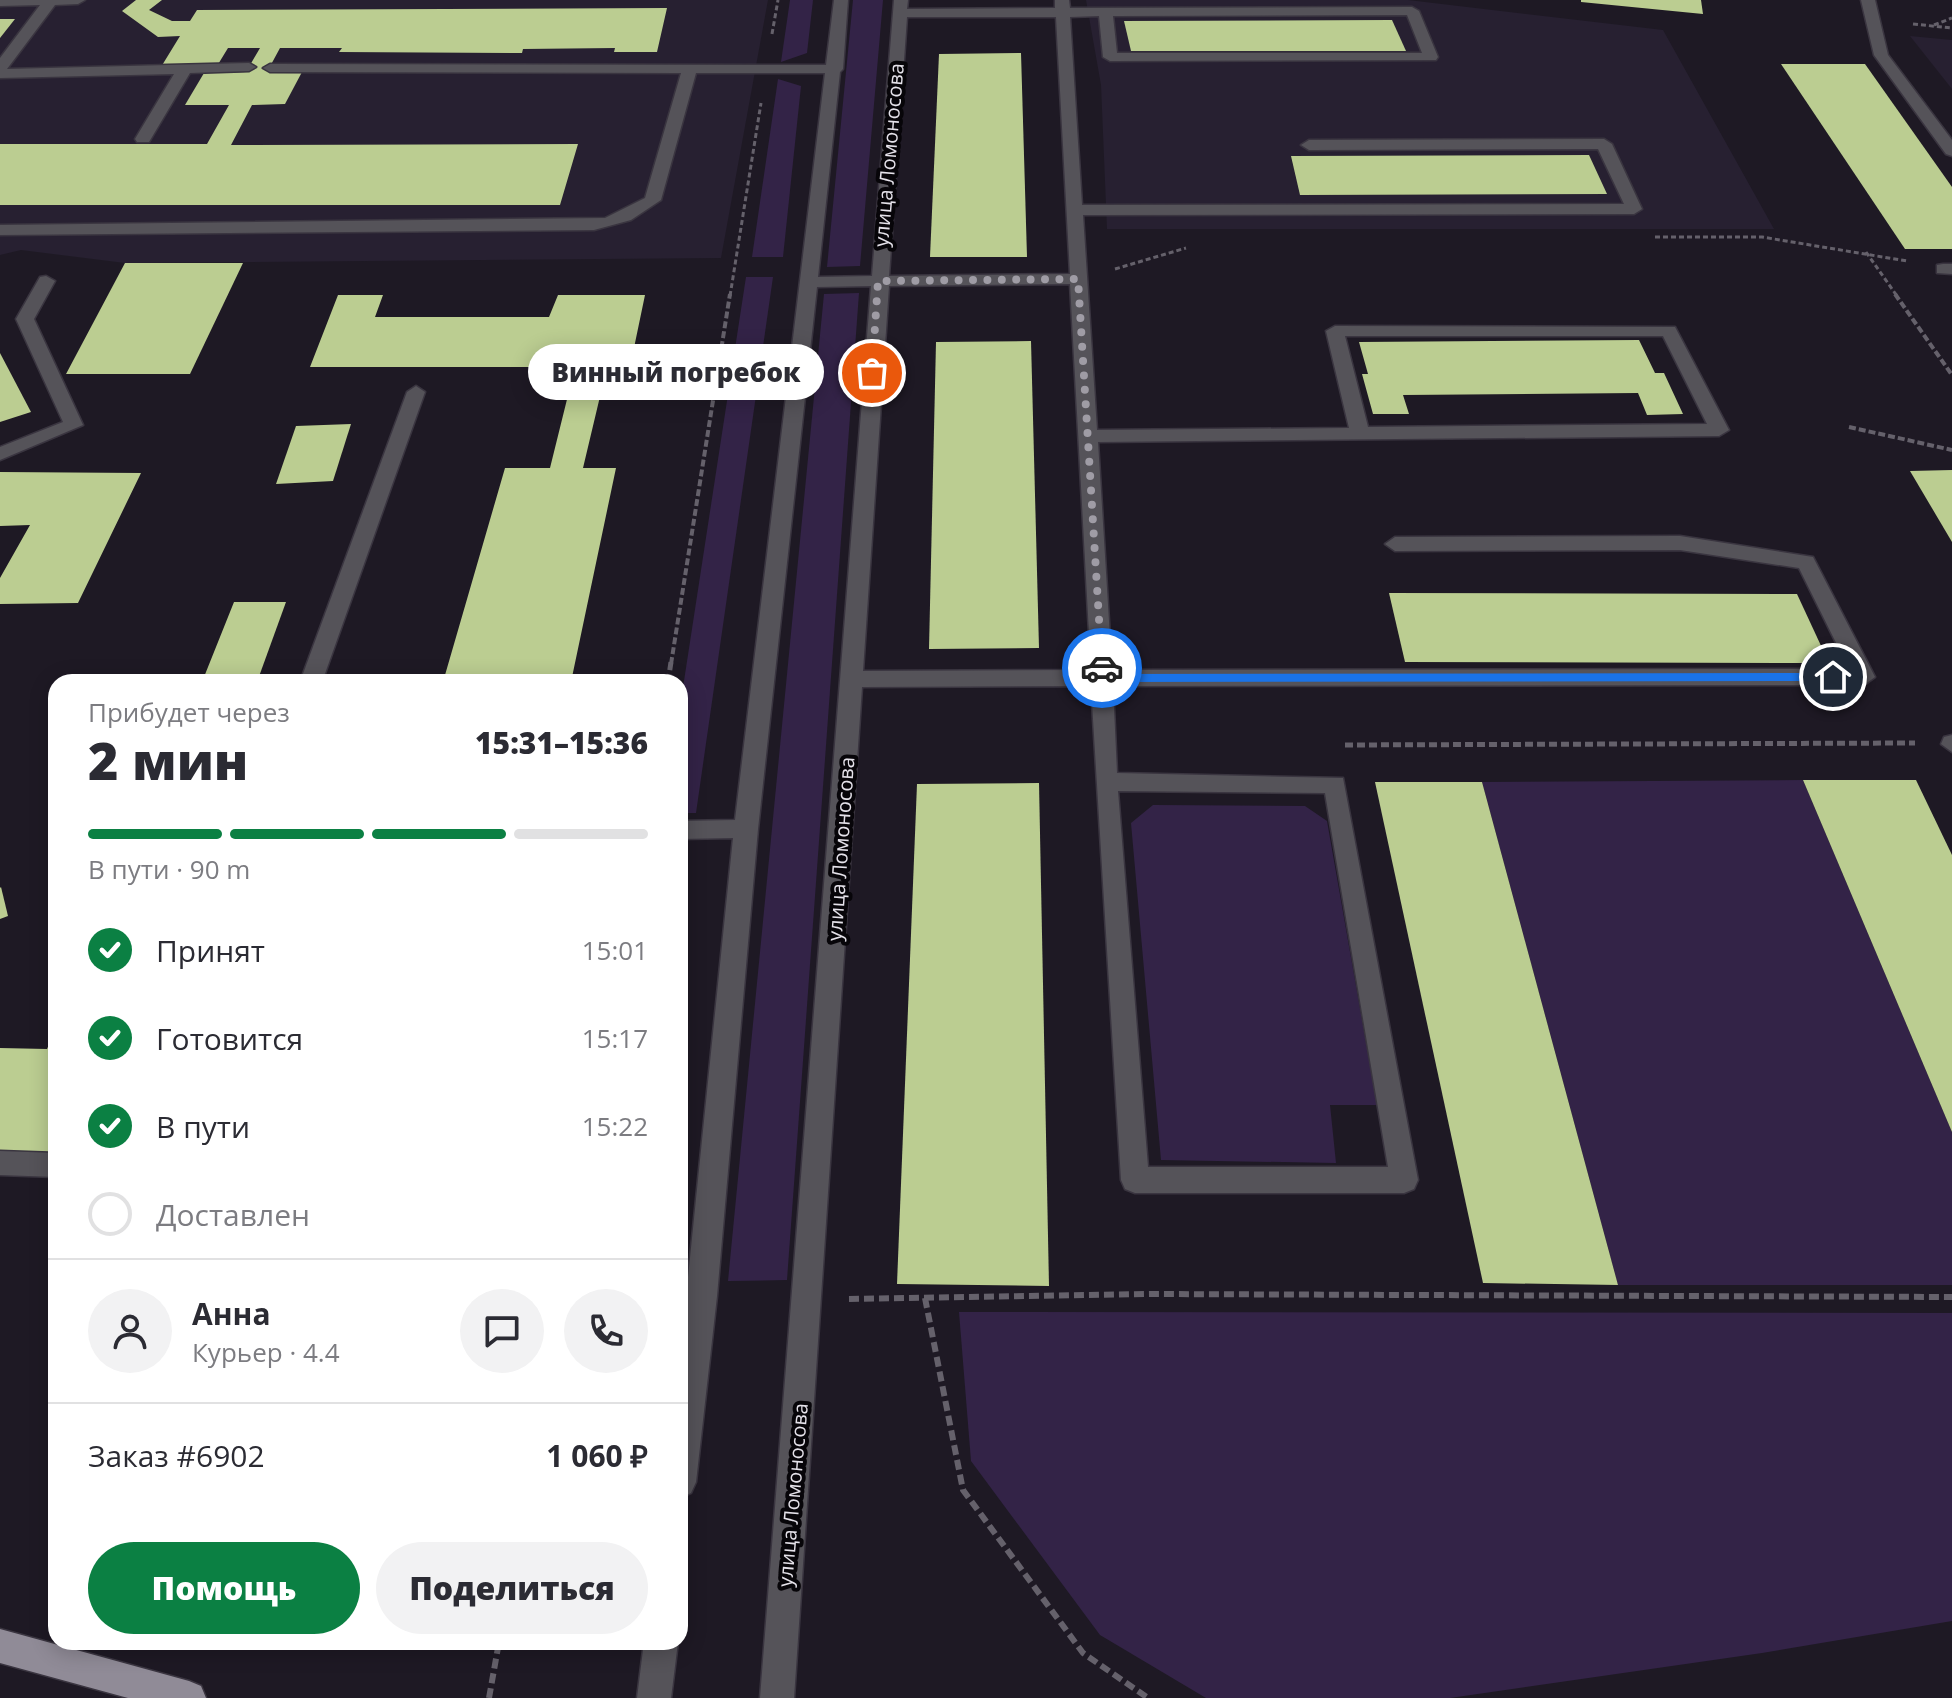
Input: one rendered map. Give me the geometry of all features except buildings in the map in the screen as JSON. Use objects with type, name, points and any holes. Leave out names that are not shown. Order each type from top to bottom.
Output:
[{"type":"main road","points":[[0,1646],[189,1698]]},
{"type":"street","points":[[0,71],[51,0]]},
{"type":"street","points":[[0,2],[78,0]]},
{"type":"street","points":[[688,1414],[746,829],[808,282],[836,69],[841,0]]},
{"type":"street","points":[[1868,0],[1881,55],[1952,151]]},
{"type":"street","points":[[901,6],[1063,6],[1106,12],[1412,11],[1431,57],[1110,57],[1106,12]]},
{"type":"street","name":"улица Ломоносова","points":[[777,1698],[853,679],[878,281],[901,6]]},
{"type":"street","points":[[1063,6],[1106,782],[1135,1180],[1404,1180],[1335,784],[1106,782]]},
{"type":"street","points":[[0,71],[249,67]]},
{"type":"street","points":[[270,68],[836,69]]},
{"type":"street","points":[[143,139],[184,70]]},
{"type":"street","points":[[0,230],[594,225],[615,221],[638,212],[653,200],[689,70]]},
{"type":"street","points":[[1074,210],[1634,209],[1604,144],[1309,145]]},
{"type":"street","points":[[808,282],[1078,279]]},
{"type":"street","points":[[0,454],[74,425],[25,319],[46,281]]},
{"type":"street","points":[[1089,436],[1359,431],[1719,430],[1669,331],[1335,331],[1359,431]]},
{"type":"street","points":[[314,674],[416,392]]},
{"type":"street","points":[[853,679],[1864,677],[1806,562],[1680,543],[1395,544]]},
{"type":"street","points":[[688,830],[746,829]]},
{"type":"street","points":[[0,1163],[48,1165]]},
{"type":"street","points":[[654,1698],[660,1650]]},
{"type":"path","points":[[669,674],[778,0]]},
{"type":"path","points":[[1932,26],[1952,18]]},
{"type":"path","points":[[1866,252],[1952,375]]},
{"type":"path","points":[[1849,427],[1952,450]]},
{"type":"path","points":[[1335,784],[1327,745],[1952,743]]},
{"type":"path","points":[[808,1300],[1150,1294],[1952,1297]]},
{"type":"path","points":[[925,1298],[963,1490],[1083,1653],[1148,1698]]},
{"type":"path","points":[[489,1698],[498,1650]]},
{"type":"shaded area","points":[[0,0],[768,0],[721,258],[125,263],[21,250],[0,255]]},
{"type":"shaded area","points":[[790,0],[813,0],[807,53],[781,62]]},
{"type":"shaded area","points":[[853,0],[883,0],[860,266],[827,267]]},
{"type":"shaded area","points":[[1086,0],[1408,0],[1663,30],[1774,229],[1107,229],[1101,85]]},
{"type":"shaded area","points":[[1910,36],[1952,40],[1952,89]]},
{"type":"shaded area","points":[[778,79],[801,86],[783,257],[752,257]]},
{"type":"shaded area","points":[[746,277],[773,277],[696,813],[688,813],[688,674],[685,674]]},
{"type":"shaded area","points":[[859,293],[787,1280],[728,1281],[824,294]]},
{"type":"shaded area","points":[[1803,780],[1952,1132],[1952,1285],[1618,1285],[1482,782]]},
{"type":"shaded area","points":[[1153,805],[1305,806],[1327,821],[1377,1105],[1330,1105],[1336,1163],[1161,1160],[1131,823]]},
{"type":"shaded area","points":[[959,1312],[1952,1313],[1952,1621],[1762,1653],[1450,1698],[1206,1698],[1100,1635],[971,1461]]},
{"type":"way so far","points":[[872,373],[878,281],[1078,279],[1102,668]]},
{"type":"place","name":"Винный погребок","points":[[872,373]]},
{"type":"route","points":[[1102,668],[1102,678],[1299,675],[1833,677]]}]
